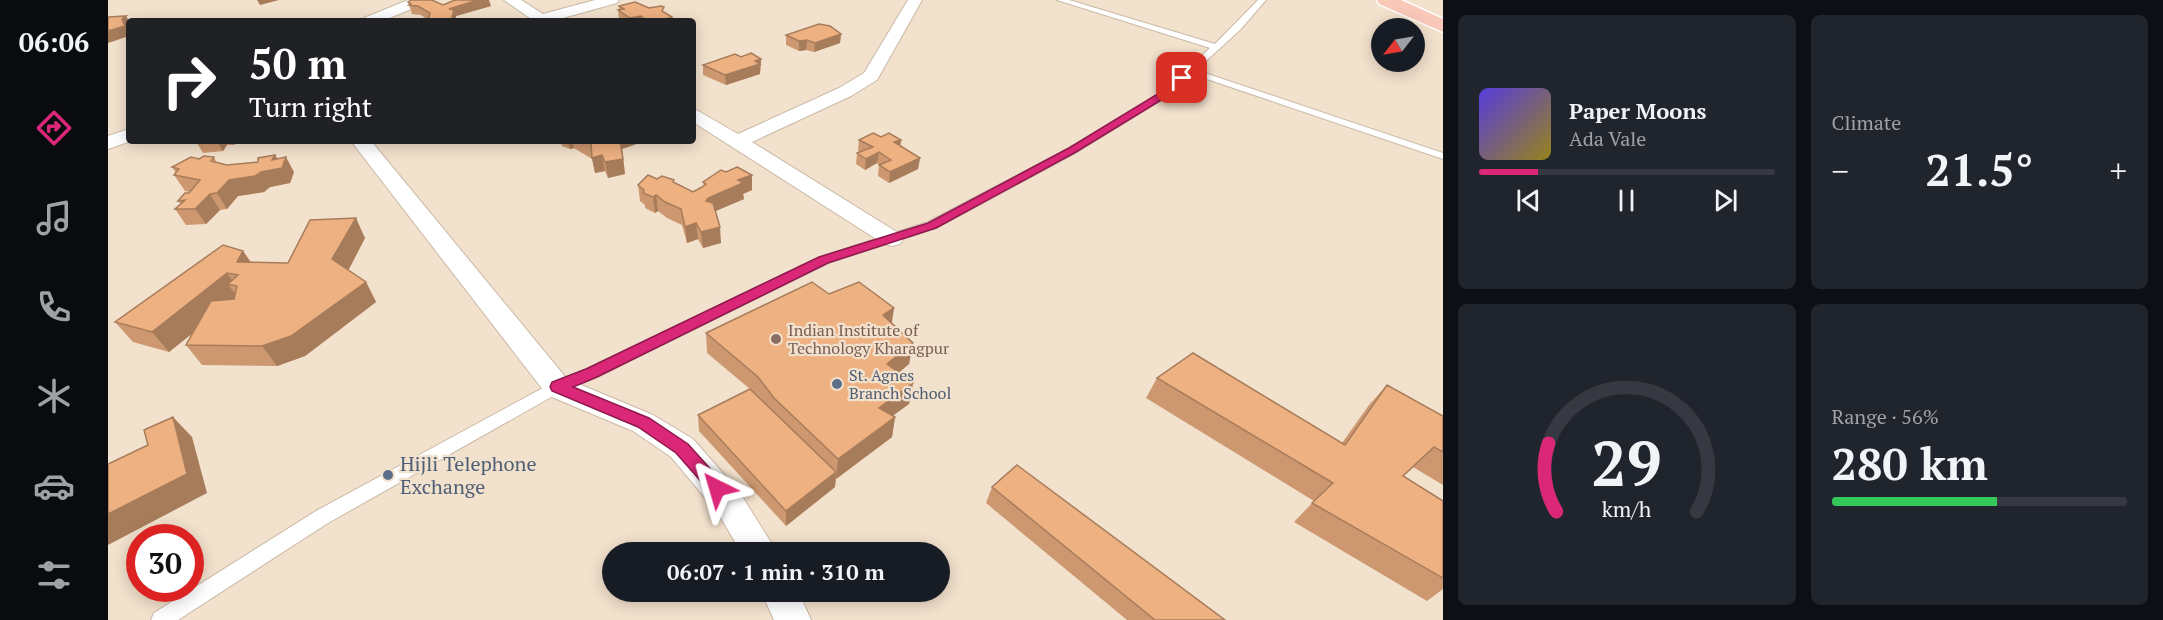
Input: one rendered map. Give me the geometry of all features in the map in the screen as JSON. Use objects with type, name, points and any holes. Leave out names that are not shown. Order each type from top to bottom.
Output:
[{"type":"main road","points":[[1386,0],[1443,26]]},
{"type":"street","points":[[376,18],[421,0]]},
{"type":"street","points":[[511,0],[540,18]]},
{"type":"street","points":[[550,18],[612,0]]},
{"type":"street","points":[[737,142],[844,92],[871,76],[915,0]]},
{"type":"street","points":[[696,116],[892,239]]},
{"type":"street","points":[[108,143],[126,136]]},
{"type":"street","points":[[363,144],[557,387],[643,423],[682,448],[729,503],[754,542]]},
{"type":"street","points":[[784,602],[793,620]]},
{"type":"lane","points":[[1061,0],[1216,46]]},
{"type":"lane","points":[[160,620],[322,517],[557,387],[592,373],[824,260],[932,225],[1073,150],[1165,94],[1262,0]]},
{"type":"lane","points":[[1190,71],[1443,156]]},
{"type":"building","points":[[432,0],[443,5],[455,0],[478,0],[449,9],[454,10],[452,18],[429,18],[430,13],[418,6],[409,5],[411,4],[408,2]]},
{"type":"building","points":[[635,2],[649,8],[661,6],[664,7],[662,11],[672,17],[630,18],[618,10],[624,9],[619,6]]},
{"type":"building","points":[[126,16],[122,19],[125,26],[108,31],[108,17]]},
{"type":"building","points":[[819,24],[830,26],[841,34],[815,43],[807,40],[799,41],[786,35]]},
{"type":"building","points":[[751,53],[761,59],[755,61],[760,64],[725,75],[703,65],[735,54],[741,57]]},
{"type":"building","points":[[873,133],[881,137],[889,133],[901,140],[894,142],[920,158],[890,172],[879,165],[891,160],[879,152],[866,159],[857,153],[873,147],[859,140]]},
{"type":"building","points":[[591,144],[620,144],[623,159],[605,162],[602,155],[592,158]]},
{"type":"building","points":[[275,155],[272,160],[286,157],[282,168],[261,172],[255,176],[229,180],[217,193],[210,194],[195,209],[175,209],[185,200],[178,201],[185,193],[189,193],[200,180],[174,175],[179,169],[172,167],[191,157],[199,159],[204,156],[214,157],[211,161],[227,165],[258,162],[258,158]]},
{"type":"building","points":[[737,167],[752,175],[738,180],[743,183],[708,198],[706,201],[713,203],[720,227],[701,232],[696,223],[685,227],[681,209],[656,195],[653,197],[643,193],[644,190],[638,185],[648,175],[657,179],[662,176],[674,180],[673,182],[693,192],[721,170],[726,172]]},
{"type":"building","points":[[356,218],[332,259],[366,282],[291,336],[262,346],[186,345],[211,301],[234,299],[237,286],[228,284],[238,275],[227,273],[152,332],[115,322],[223,245],[243,251],[237,262],[288,263],[310,220]]},
{"type":"building","points":[[812,282],[829,294],[859,282],[894,308],[883,315],[913,343],[887,364],[913,383],[879,408],[895,417],[838,459],[774,398],[758,377],[706,333]]},
{"type":"building","points":[[1193,353],[1345,445],[1387,385],[1443,416],[1443,452],[1434,447],[1403,476],[1443,501],[1443,578],[1312,503],[1333,483],[1157,378]]},
{"type":"building","points":[[750,389],[836,472],[786,511],[698,415]]},
{"type":"building","points":[[173,417],[187,474],[108,514],[108,464],[148,445],[144,430]]},
{"type":"building","points":[[1017,465],[1225,620],[1155,620],[992,487]]},
{"type":"place","name":"Indian Institute of Technology Kharagpur","points":[[776,339]]},
{"type":"place","name":"St. Agnes Branch School","points":[[837,384]]},
{"type":"place","name":"Hijli Telephone Exchange","points":[[388,475]]},
{"type":"route","points":[[717,488],[682,448],[643,423],[557,387],[592,373],[824,260],[932,225],[1073,150],[1165,94],[1182,78]]}]
